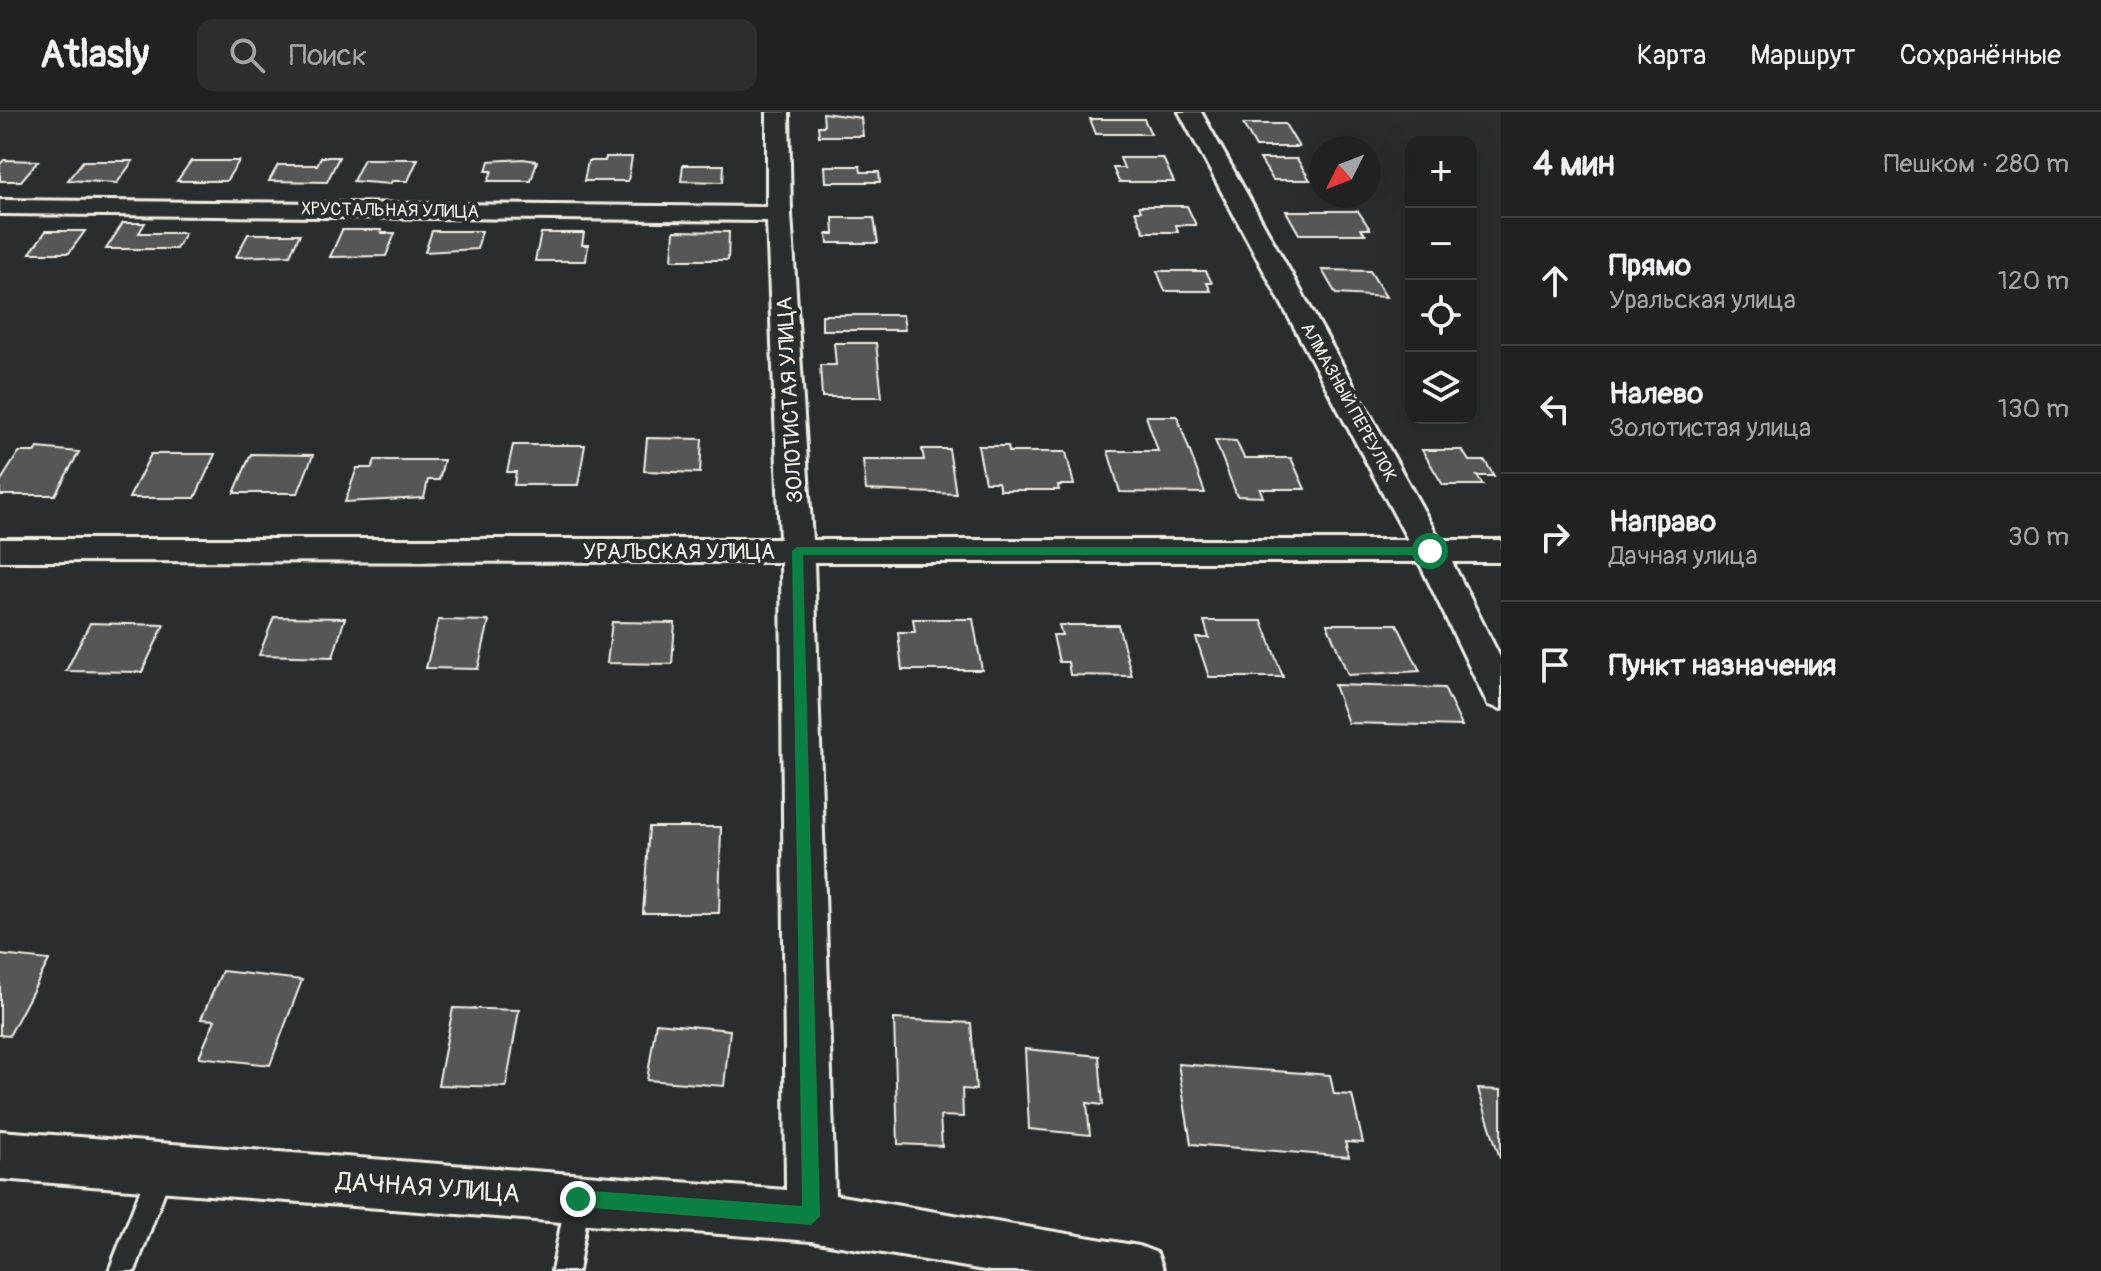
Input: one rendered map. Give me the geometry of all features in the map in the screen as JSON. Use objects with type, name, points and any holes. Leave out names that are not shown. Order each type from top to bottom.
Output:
[{"type":"street","name":"ЗОЛОТИСТАЯ УЛИЦА","points":[[778,112],[779,214],[797,551],[811,1216]]},
{"type":"street","name":"АЛМАЗНЫЙ ПЕРЕУЛОК","points":[[1190,112],[1430,551],[1501,695]]},
{"type":"street","name":"ХРУСТАЛЬНАЯ УЛИЦА","points":[[0,207],[779,214]]},
{"type":"street","name":"УРАЛЬСКАЯ УЛИЦА","points":[[0,550],[1501,551]]},
{"type":"street","name":"ДАЧНАЯ УЛИЦА","points":[[0,1155],[811,1216],[1016,1261],[1139,1271]]},
{"type":"lane","points":[[122,1271],[162,1167]]},
{"type":"lane","points":[[565,1271],[578,1199]]},
{"type":"building","points":[[823,113],[861,118],[863,136],[819,136],[818,126],[824,126]]},
{"type":"building","points":[[1090,119],[1144,119],[1151,134],[1096,134]]},
{"type":"building","points":[[1243,124],[1285,124],[1299,147],[1256,147]]},
{"type":"building","points":[[321,157],[339,157],[327,182],[269,181],[278,165],[317,165]]},
{"type":"building","points":[[606,157],[632,157],[628,181],[584,181],[588,161],[605,161]]},
{"type":"building","points":[[1120,158],[1163,158],[1174,182],[1119,182],[1113,168],[1124,168]]},
{"type":"building","points":[[364,159],[418,159],[408,181],[392,181],[390,184],[353,181]]},
{"type":"building","points":[[1260,159],[1297,159],[1309,178],[1309,180],[1273,180]]},
{"type":"building","points":[[4,160],[38,161],[21,181],[0,181],[0,164]]},
{"type":"building","points":[[83,161],[133,161],[117,183],[68,180]]},
{"type":"building","points":[[191,161],[239,161],[226,181],[177,181]]},
{"type":"building","points":[[489,161],[537,161],[531,181],[488,181],[492,171],[486,171]]},
{"type":"building","points":[[683,165],[724,165],[723,182],[681,181]]},
{"type":"building","points":[[825,166],[860,166],[861,172],[879,172],[880,182],[826,182]]},
{"type":"building","points":[[1139,206],[1187,206],[1196,225],[1176,225],[1178,232],[1144,232],[1135,211],[1141,211]]},
{"type":"building","points":[[1286,211],[1358,211],[1370,229],[1361,229],[1365,234],[1299,234]]},
{"type":"building","points":[[833,218],[874,218],[878,243],[828,243],[827,234],[834,234]]},
{"type":"building","points":[[123,223],[145,223],[139,233],[185,233],[176,249],[106,249]]},
{"type":"building","points":[[342,230],[395,233],[386,256],[330,257]]},
{"type":"building","points":[[46,231],[85,231],[69,253],[30,253]]},
{"type":"building","points":[[432,231],[482,231],[477,249],[425,252]]},
{"type":"building","points":[[674,231],[729,232],[728,260],[672,260]]},
{"type":"building","points":[[541,233],[584,233],[582,245],[588,245],[586,261],[535,261]]},
{"type":"building","points":[[248,234],[300,234],[290,255],[236,257]]},
{"type":"building","points":[[1322,270],[1370,271],[1386,297],[1336,294]]},
{"type":"building","points":[[1157,271],[1206,271],[1212,283],[1207,283],[1211,291],[1165,291]]},
{"type":"building","points":[[822,315],[903,315],[905,330],[822,330]]},
{"type":"building","points":[[834,343],[876,343],[882,397],[822,397],[820,365],[836,365]]},
{"type":"building","points":[[1146,416],[1177,416],[1205,493],[1120,492],[1108,451],[1158,451]]},
{"type":"building","points":[[647,438],[702,439],[700,473],[644,471]]},
{"type":"building","points":[[1215,440],[1236,441],[1244,458],[1291,458],[1305,489],[1260,489],[1263,497],[1237,496]]},
{"type":"building","points":[[513,445],[585,445],[578,485],[514,485],[516,472],[507,472]]},
{"type":"building","points":[[978,446],[1008,446],[1009,452],[1066,452],[1074,485],[1058,485],[1059,490],[1000,490],[998,482],[985,482]]},
{"type":"building","points":[[38,448],[79,452],[55,495],[0,495],[0,482],[19,452],[35,452]]},
{"type":"building","points":[[922,449],[949,449],[956,494],[866,490],[863,460],[924,460]]},
{"type":"building","points":[[1422,450],[1462,450],[1469,461],[1485,461],[1494,476],[1477,476],[1483,485],[1443,485]]},
{"type":"building","points":[[151,454],[215,454],[195,498],[129,498]]},
{"type":"building","points":[[251,454],[313,455],[298,493],[234,493]]},
{"type":"building","points":[[375,460],[444,460],[439,480],[428,480],[424,498],[345,502],[357,468],[372,468]]},
{"type":"building","points":[[274,617],[345,618],[333,657],[259,655]]},
{"type":"building","points":[[913,619],[973,619],[982,670],[902,670],[898,632],[915,632]]},
{"type":"building","points":[[438,620],[489,621],[478,669],[426,668]]},
{"type":"building","points":[[1204,621],[1262,621],[1283,677],[1209,677],[1196,638],[1209,638]]},
{"type":"building","points":[[612,622],[675,623],[672,664],[607,663]]},
{"type":"building","points":[[90,623],[164,625],[142,672],[66,671]]},
{"type":"building","points":[[1327,624],[1397,624],[1420,671],[1348,675]]},
{"type":"building","points":[[1059,625],[1118,625],[1132,676],[1070,675],[1068,662],[1059,662],[1053,635],[1062,635]]},
{"type":"building","points":[[1334,685],[1444,688],[1462,726],[1348,723]]},
{"type":"building","points":[[649,827],[721,827],[719,913],[643,913]]},
{"type":"building","points":[[0,955],[49,960],[9,1036],[0,1035]]},
{"type":"building","points":[[222,971],[302,980],[270,1065],[199,1057],[215,1020],[201,1019]]},
{"type":"building","points":[[453,1008],[519,1010],[506,1087],[438,1085]]},
{"type":"building","points":[[894,1019],[971,1023],[976,1090],[962,1089],[963,1117],[940,1116],[942,1146],[898,1144]]},
{"type":"building","points":[[656,1023],[730,1030],[724,1086],[647,1080]]},
{"type":"building","points":[[1025,1049],[1099,1056],[1103,1105],[1087,1103],[1090,1135],[1029,1129]]},
{"type":"building","points":[[1178,1064],[1330,1075],[1334,1094],[1352,1095],[1363,1143],[1345,1142],[1349,1157],[1191,1144]]},
{"type":"building","points":[[1478,1089],[1501,1090],[1501,1158],[1500,1158]]},
{"type":"route","points":[[578,1199],[811,1216],[797,551],[1430,551]]}]
